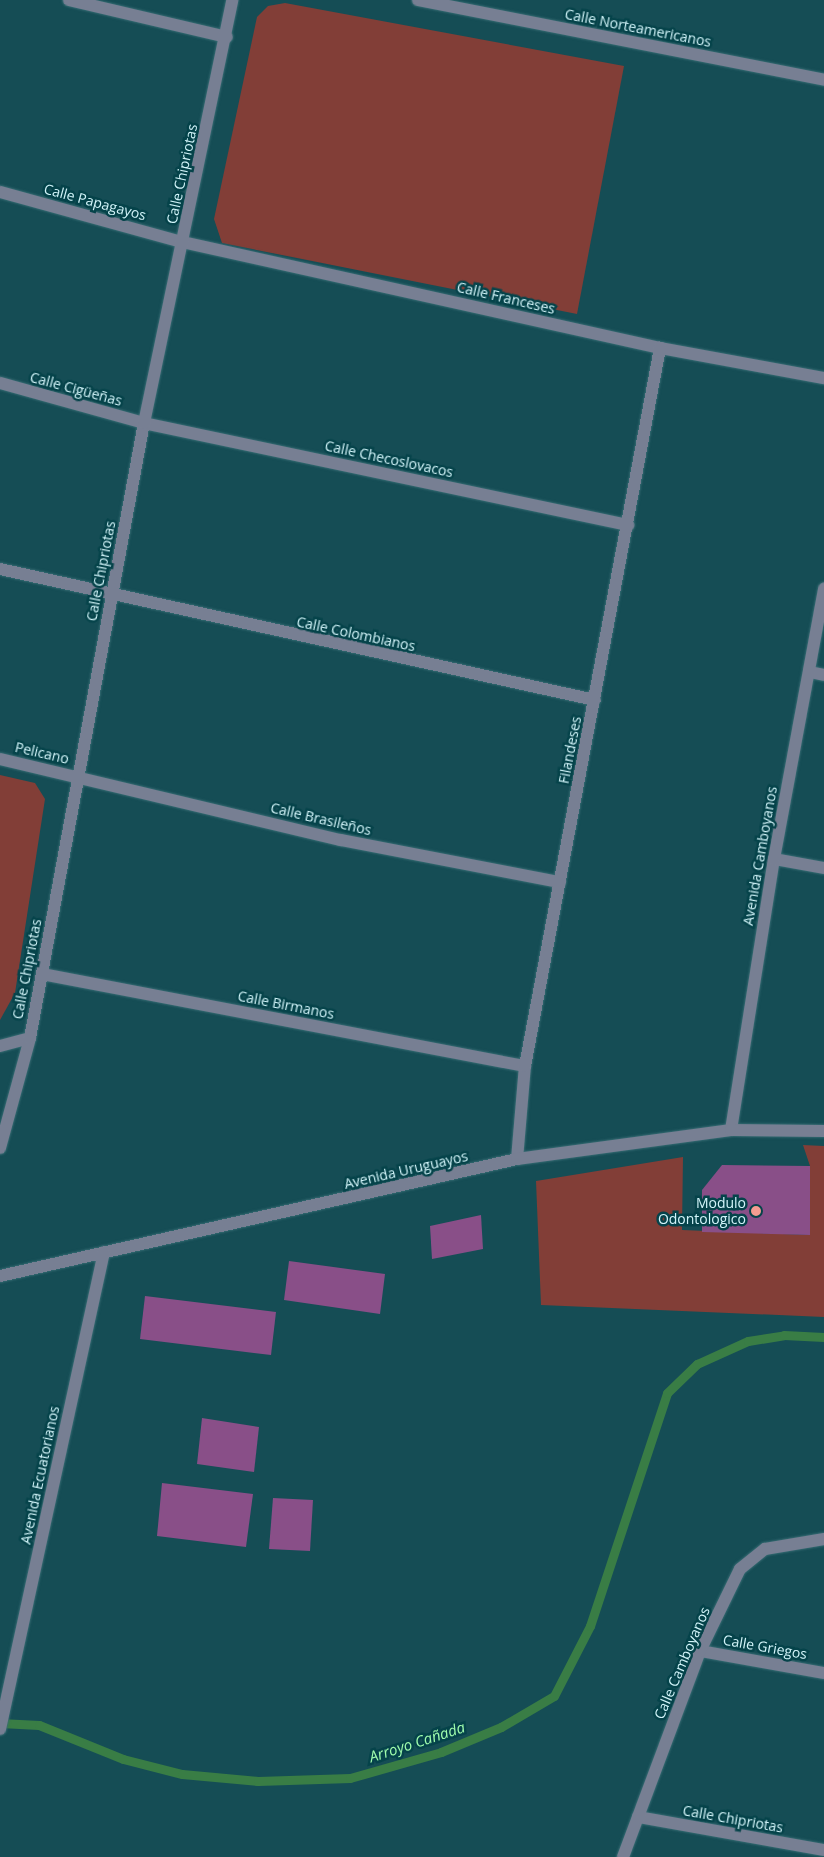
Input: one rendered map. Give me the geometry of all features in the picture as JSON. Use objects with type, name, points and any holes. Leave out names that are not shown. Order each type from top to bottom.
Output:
[{"type":"street","points":[[68,0],[227,37]]},
{"type":"street","name":"Calle Chipriotas","points":[[0,1148],[30,1038],[144,423],[227,37],[232,0]]},
{"type":"street","name":"Calle Norteamericanos","points":[[418,0],[824,80]]},
{"type":"street","name":"Calle Papagayos","points":[[0,192],[182,242]]},
{"type":"street","name":"Calle Franceses","points":[[182,242],[660,348],[824,378]]},
{"type":"street","name":"Filandeses","points":[[517,1159],[525,1066],[660,348]]},
{"type":"street","name":"Calle Cigüeñas","points":[[0,383],[144,423]]},
{"type":"street","name":"Calle Checoslovacos","points":[[144,423],[628,525]]},
{"type":"street","name":"Calle Colombianos","points":[[0,569],[112,597],[595,700]]},
{"type":"street","name":"Avenida Camboyanos","points":[[731,1130],[774,858],[824,589]]},
{"type":"street","points":[[810,672],[824,675]]},
{"type":"street","name":"Pelicano","points":[[0,759],[78,777]]},
{"type":"street","name":"Calle Brasileños","points":[[78,777],[341,840],[560,882]]},
{"type":"street","points":[[774,858],[824,868]]},
{"type":"street","name":"Calle Birmanos","points":[[42,974],[525,1066]]},
{"type":"street","points":[[0,1046],[30,1038]]},
{"type":"street","name":"Avenida Uruguayos","points":[[0,1276],[517,1159],[731,1130],[824,1131]]},
{"type":"street","name":"Avenida Ecuatorianos","points":[[0,1729],[104,1252]]},
{"type":"street","name":"Calle Camboyanos","points":[[623,1857],[700,1651],[740,1569],[765,1549],[824,1539]]},
{"type":"street","name":"Calle Griegos","points":[[700,1651],[824,1674]]},
{"type":"street","name":"Calle Chipriotas","points":[[638,1817],[824,1850]]},
{"type":"shaded area","points":[[285,3],[624,66],[577,314],[222,243],[214,219],[257,17],[268,6]]},
{"type":"shaded area","points":[[0,775],[35,783],[45,799],[15,993],[0,1020]]},
{"type":"shaded area","points":[[803,1145],[824,1146],[824,1317],[541,1305],[536,1181],[683,1157],[682,1230],[809,1235],[810,1166]]},
{"type":"building","name":"Modulo Odontologico","points":[[722,1165],[810,1166],[810,1235],[702,1232],[702,1190]]},
{"type":"building","points":[[481,1215],[483,1249],[432,1259],[430,1226]]},
{"type":"building","points":[[289,1261],[385,1274],[380,1314],[284,1300]]},
{"type":"building","points":[[145,1296],[276,1312],[271,1355],[140,1339]]},
{"type":"building","points":[[202,1418],[259,1427],[254,1472],[197,1464]]},
{"type":"building","points":[[162,1483],[253,1494],[246,1547],[157,1536]]},
{"type":"building","points":[[273,1498],[313,1500],[310,1551],[269,1549]]},
{"type":"waterway","name":"Arroyo Cañada","points":[[0,1723],[39,1725],[123,1759],[182,1774],[258,1781],[350,1778],[441,1752],[501,1727],[554,1696],[590,1626],[667,1393],[697,1364],[748,1341],[784,1335],[824,1337]]},
{"type":"place","name":"Modulo Odontologico","points":[[756,1211]]}]
